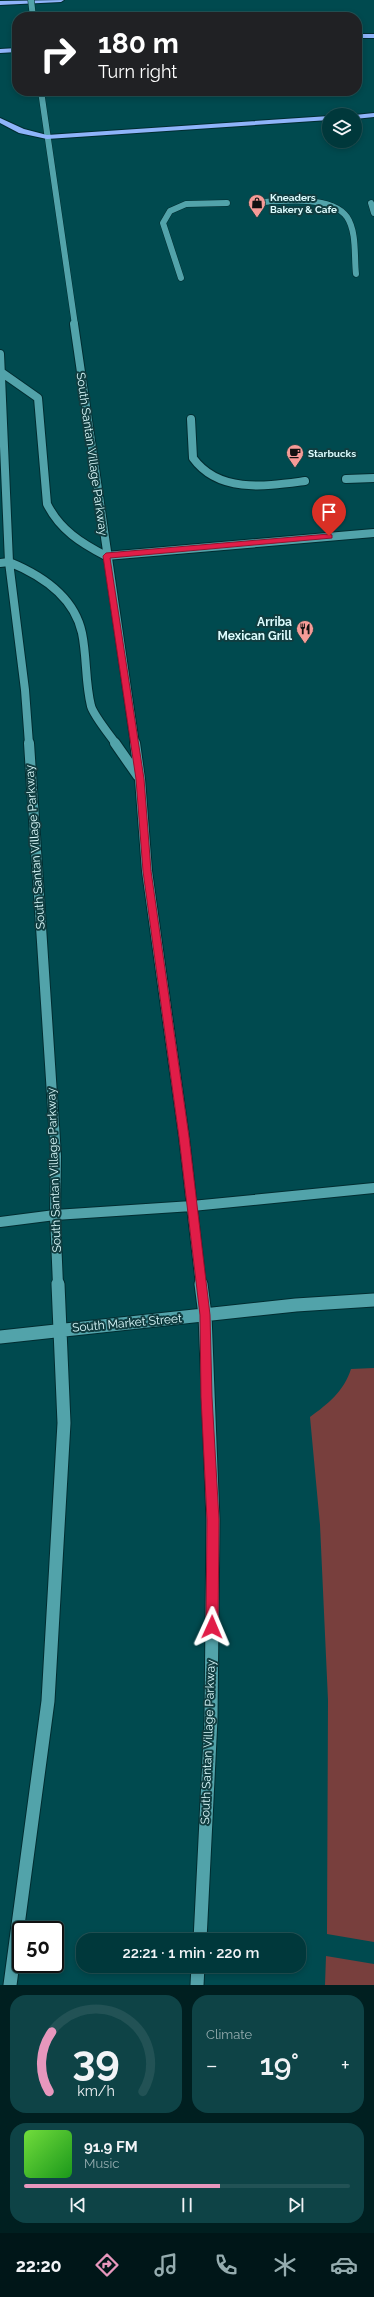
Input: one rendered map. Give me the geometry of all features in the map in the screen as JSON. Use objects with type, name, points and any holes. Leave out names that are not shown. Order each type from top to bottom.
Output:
[{"type":"highway","points":[[0,3],[61,0]]},
{"type":"highway","points":[[362,36],[374,36]]},
{"type":"highway","points":[[0,51],[12,50]]},
{"type":"highway","points":[[362,116],[374,115]]},
{"type":"highway","points":[[0,120],[22,131],[46,138],[322,118]]},
{"type":"main road","points":[[31,0],[32,12]]},
{"type":"main road","name":"South Santan Village Parkway","points":[[41,96],[46,138],[106,556],[140,779],[147,871],[192,1206],[205,1315],[213,1520],[211,1719],[200,1933]]},
{"type":"main road","points":[[253,202],[315,202],[337,208],[346,215],[350,225],[356,274]]},
{"type":"main road","points":[[181,278],[163,223],[170,211],[186,204],[227,203]]},
{"type":"main road","points":[[372,203],[374,213]]},
{"type":"main road","name":"South Santan Village Parkway","points":[[0,354],[5,562],[26,705],[56,1156],[55,1215],[64,1423],[48,1701],[10,1985]]},
{"type":"main road","points":[[1,372],[38,398],[48,504],[52,515],[70,535],[106,556],[374,533]]},
{"type":"main road","points":[[191,419],[192,457],[199,466],[211,474],[228,483],[244,487],[305,482]]},
{"type":"main road","points":[[346,479],[374,478]]},
{"type":"main road","points":[[5,562],[33,572],[50,584],[70,604],[78,618],[82,633],[91,707],[140,779]]},
{"type":"main road","points":[[0,1222],[55,1215],[192,1206],[374,1188]]},
{"type":"main road","name":"South Market Street","points":[[0,1337],[61,1329],[296,1305],[374,1300]]},
{"type":"main road","points":[[197,1985],[198,1973]]},
{"type":"shaded area","points":[[374,1368],[374,1942],[327,1934],[328,1700],[320,1525],[310,1417],[335,1396],[344,1384],[351,1369]]},
{"type":"shaded area","points":[[326,1956],[374,1964],[374,1985],[325,1985]]},
{"type":"place","name":"Kneaders Bakery & Cafe","points":[[257,218]]},
{"type":"place","name":"Starbucks","points":[[295,468]]},
{"type":"place","name":"Arriba Mexican Grill","points":[[305,644]]},
{"type":"route","points":[[212,1627],[213,1520],[205,1315],[184,1137],[147,871],[140,779],[106,556],[165,549],[329,536]]}]
